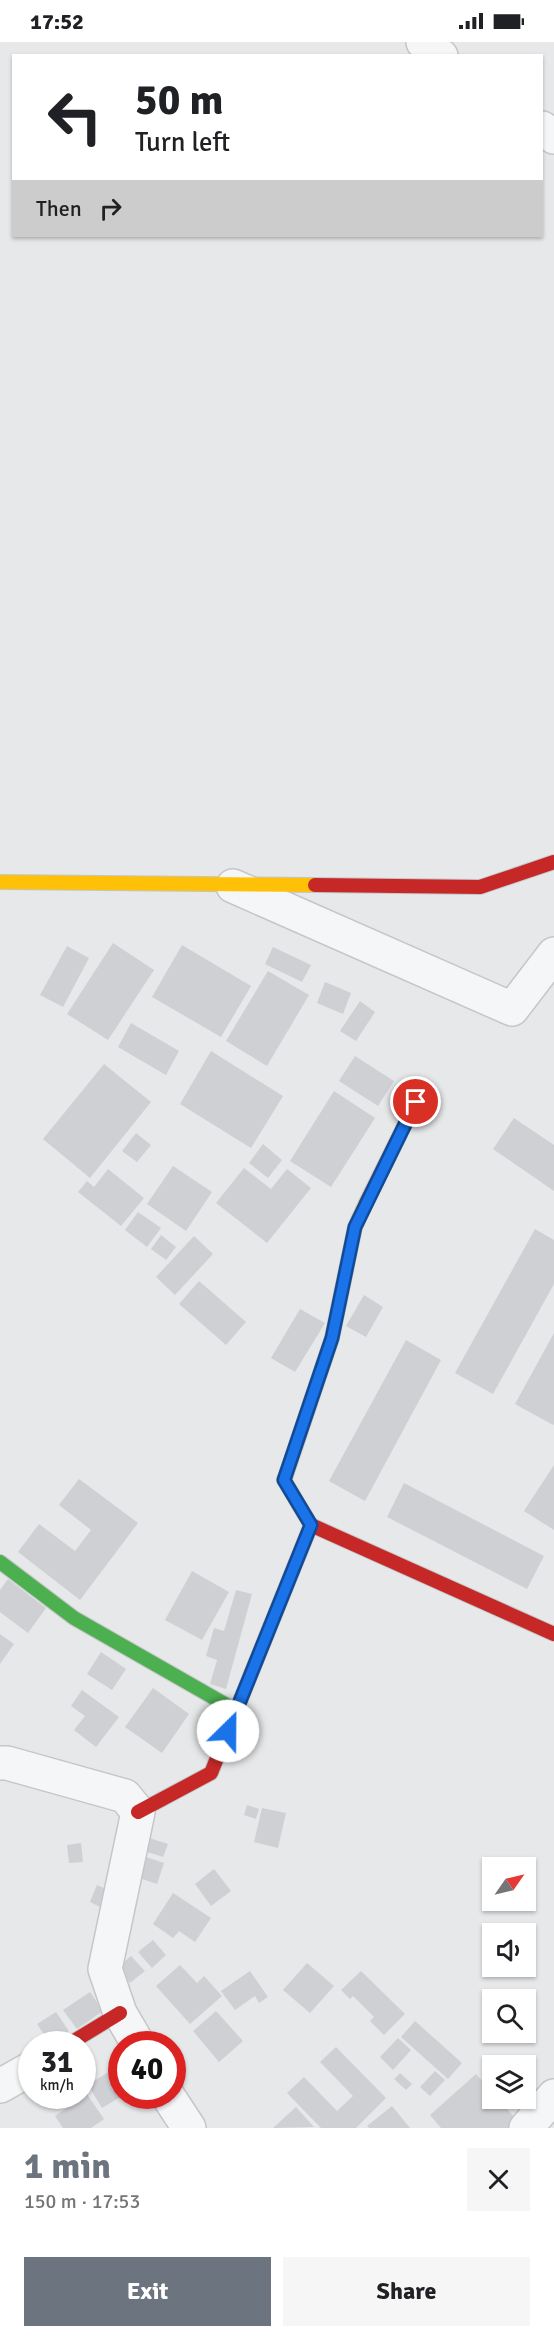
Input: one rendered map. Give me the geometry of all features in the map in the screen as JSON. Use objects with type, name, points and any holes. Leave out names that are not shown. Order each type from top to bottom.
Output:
[{"type":"street","points":[[423,42],[438,54]]},
{"type":"street","points":[[0,882],[480,887],[554,862]]},
{"type":"street","points":[[233,886],[512,1009],[554,954]]},
{"type":"street","points":[[416,1102],[355,1227],[332,1338],[284,1480],[311,1525],[554,1634]]},
{"type":"street","points":[[138,1812],[211,1773],[311,1525]]},
{"type":"street","points":[[0,1562],[75,1618],[237,1711]]},
{"type":"street","points":[[0,1763],[7,1762],[125,1796],[138,1812]]},
{"type":"street","points":[[130,2031],[120,2013],[105,1969],[138,1812]]},
{"type":"street","points":[[90,2031],[120,2013]]},
{"type":"street","points":[[0,2086],[18,2076]]},
{"type":"street","points":[[526,2128],[554,2096]]},
{"type":"street","points":[[177,2109],[189,2128]]},
{"type":"building","points":[[113,943],[154,970],[108,1040],[67,1014]]},
{"type":"building","points":[[182,945],[251,986],[221,1037],[152,997]]},
{"type":"building","points":[[67,946],[89,958],[63,1007],[40,995]]},
{"type":"building","points":[[273,947],[311,965],[302,982],[265,964]]},
{"type":"building","points":[[268,971],[309,995],[267,1066],[226,1041]]},
{"type":"building","points":[[325,982],[351,993],[343,1014],[317,1003]]},
{"type":"building","points":[[360,1001],[375,1012],[356,1041],[340,1031]]},
{"type":"building","points":[[131,1023],[179,1051],[166,1075],[118,1047]]},
{"type":"building","points":[[211,1051],[283,1096],[251,1148],[180,1104]]},
{"type":"building","points":[[355,1056],[394,1081],[378,1106],[339,1081]]},
{"type":"building","points":[[104,1064],[151,1102],[90,1178],[43,1139]]},
{"type":"building","points":[[334,1091],[375,1118],[331,1187],[290,1161]]},
{"type":"building","points":[[514,1118],[554,1145],[554,1191],[493,1149]]},
{"type":"building","points":[[136,1133],[151,1145],[137,1162],[122,1151]]},
{"type":"building","points":[[263,1144],[282,1160],[268,1178],[249,1163]]},
{"type":"building","points":[[173,1166],[212,1192],[186,1231],[147,1204]]},
{"type":"building","points":[[244,1168],[271,1189],[287,1169],[311,1188],[267,1243],[216,1203]]},
{"type":"building","points":[[108,1169],[144,1198],[121,1226],[78,1192],[87,1181],[94,1187]]},
{"type":"building","points":[[138,1212],[161,1228],[147,1247],[125,1230]]},
{"type":"building","points":[[535,1229],[554,1240],[554,1284],[493,1394],[455,1373]]},
{"type":"building","points":[[161,1235],[176,1247],[166,1260],[151,1249]]},
{"type":"building","points":[[194,1236],[213,1254],[175,1295],[156,1277]]},
{"type":"building","points":[[199,1281],[246,1322],[226,1345],[179,1304]]},
{"type":"building","points":[[364,1295],[383,1307],[366,1337],[346,1326]]},
{"type":"building","points":[[300,1309],[325,1323],[295,1372],[271,1358]]},
{"type":"building","points":[[554,1333],[554,1424],[553,1425],[515,1404]]},
{"type":"building","points":[[406,1340],[441,1360],[365,1501],[329,1481]]},
{"type":"building","points":[[554,1465],[554,1530],[524,1511]]},
{"type":"building","points":[[79,1479],[138,1523],[80,1600],[18,1552],[39,1524],[75,1551],[91,1530],[59,1505]]},
{"type":"building","points":[[404,1483],[544,1556],[527,1589],[387,1517]]},
{"type":"building","points":[[192,1571],[229,1592],[202,1640],[165,1620]]},
{"type":"building","points":[[8,1579],[46,1608],[28,1633],[0,1612],[0,1590]]},
{"type":"building","points":[[236,1590],[252,1594],[226,1689],[210,1684],[217,1660],[206,1656],[214,1628],[224,1631]]},
{"type":"building","points":[[0,1634],[14,1644],[0,1664]]},
{"type":"building","points":[[101,1652],[126,1669],[112,1690],[87,1674]]},
{"type":"building","points":[[153,1688],[189,1714],[162,1753],[125,1727]]},
{"type":"building","points":[[82,1690],[119,1717],[96,1747],[74,1730],[85,1716],[71,1706]]},
{"type":"building","points":[[247,1805],[259,1809],[256,1819],[244,1815]]},
{"type":"building","points":[[262,1808],[286,1813],[278,1848],[254,1842]]},
{"type":"building","points":[[143,1836],[168,1844],[163,1857],[138,1849]]},
{"type":"building","points":[[81,1843],[83,1862],[69,1863],[67,1845]]},
{"type":"building","points":[[137,1854],[164,1863],[157,1884],[130,1875]]},
{"type":"building","points":[[214,1869],[231,1891],[211,1906],[195,1884]]},
{"type":"building","points":[[97,1885],[115,1893],[108,1911],[90,1902]]},
{"type":"building","points":[[173,1893],[211,1918],[195,1942],[179,1931],[173,1938],[153,1924]]},
{"type":"building","points":[[153,1940],[166,1955],[152,1968],[138,1952]]},
{"type":"building","points":[[131,1956],[145,1971],[130,1983],[117,1968]]},
{"type":"building","points":[[307,1963],[334,1986],[310,2013],[283,1990]]},
{"type":"building","points":[[180,1965],[197,1983],[204,1976],[222,1996],[190,2024],[156,1986]]},
{"type":"building","points":[[250,1971],[268,1997],[259,2003],[255,1996],[235,2010],[221,1991]]},
{"type":"building","points":[[361,1971],[405,2014],[384,2035],[370,2021],[374,2017],[353,1996],[350,1999],[341,1990]]},
{"type":"building","points":[[90,1992],[103,2011],[77,2029],[63,2010]]},
{"type":"building","points":[[216,2011],[243,2041],[219,2062],[193,2031]]},
{"type":"building","points":[[56,2012],[69,2031],[42,2031],[37,2024]]},
{"type":"building","points":[[415,2021],[462,2063],[448,2079],[401,2037]]},
{"type":"building","points":[[398,2038],[411,2050],[393,2070],[380,2057]]},
{"type":"building","points":[[336,2047],[386,2098],[356,2128],[321,2128],[287,2093],[304,2077],[337,2111],[353,2096],[320,2062]]},
{"type":"building","points":[[435,2071],[445,2080],[430,2096],[420,2087]]},
{"type":"building","points":[[108,2072],[108,2104],[102,2108],[96,2098],[96,2080]]},
{"type":"building","points":[[400,2073],[412,2084],[406,2090],[394,2079]]},
{"type":"building","points":[[476,2074],[482,2081],[482,2109],[507,2109],[519,2123],[513,2128],[441,2128],[430,2115]]},
{"type":"building","points":[[392,2106],[410,2128],[369,2128],[367,2126]]},
{"type":"building","points":[[96,2107],[104,2119],[91,2128],[63,2128],[55,2116],[65,2109]]},
{"type":"building","points":[[296,2107],[314,2127],[273,2128]]},
{"type":"traffic: fast","points":[[0,1562],[74,1618],[237,1711]]},
{"type":"traffic: slow","points":[[0,882],[315,885]]},
{"type":"traffic: slow","points":[[286,1475],[332,1338],[355,1227],[366,1203]]},
{"type":"traffic: jam","points":[[315,885],[480,887],[554,862]]},
{"type":"traffic: jam","points":[[366,1203],[416,1102]]},
{"type":"traffic: jam","points":[[138,1812],[211,1773],[311,1525],[284,1480],[286,1475]]},
{"type":"traffic: jam","points":[[311,1525],[554,1634]]},
{"type":"traffic: jam","points":[[90,2031],[120,2013]]},
{"type":"route","points":[[228,1731],[311,1525],[284,1480],[332,1338],[355,1227],[416,1102]]}]
